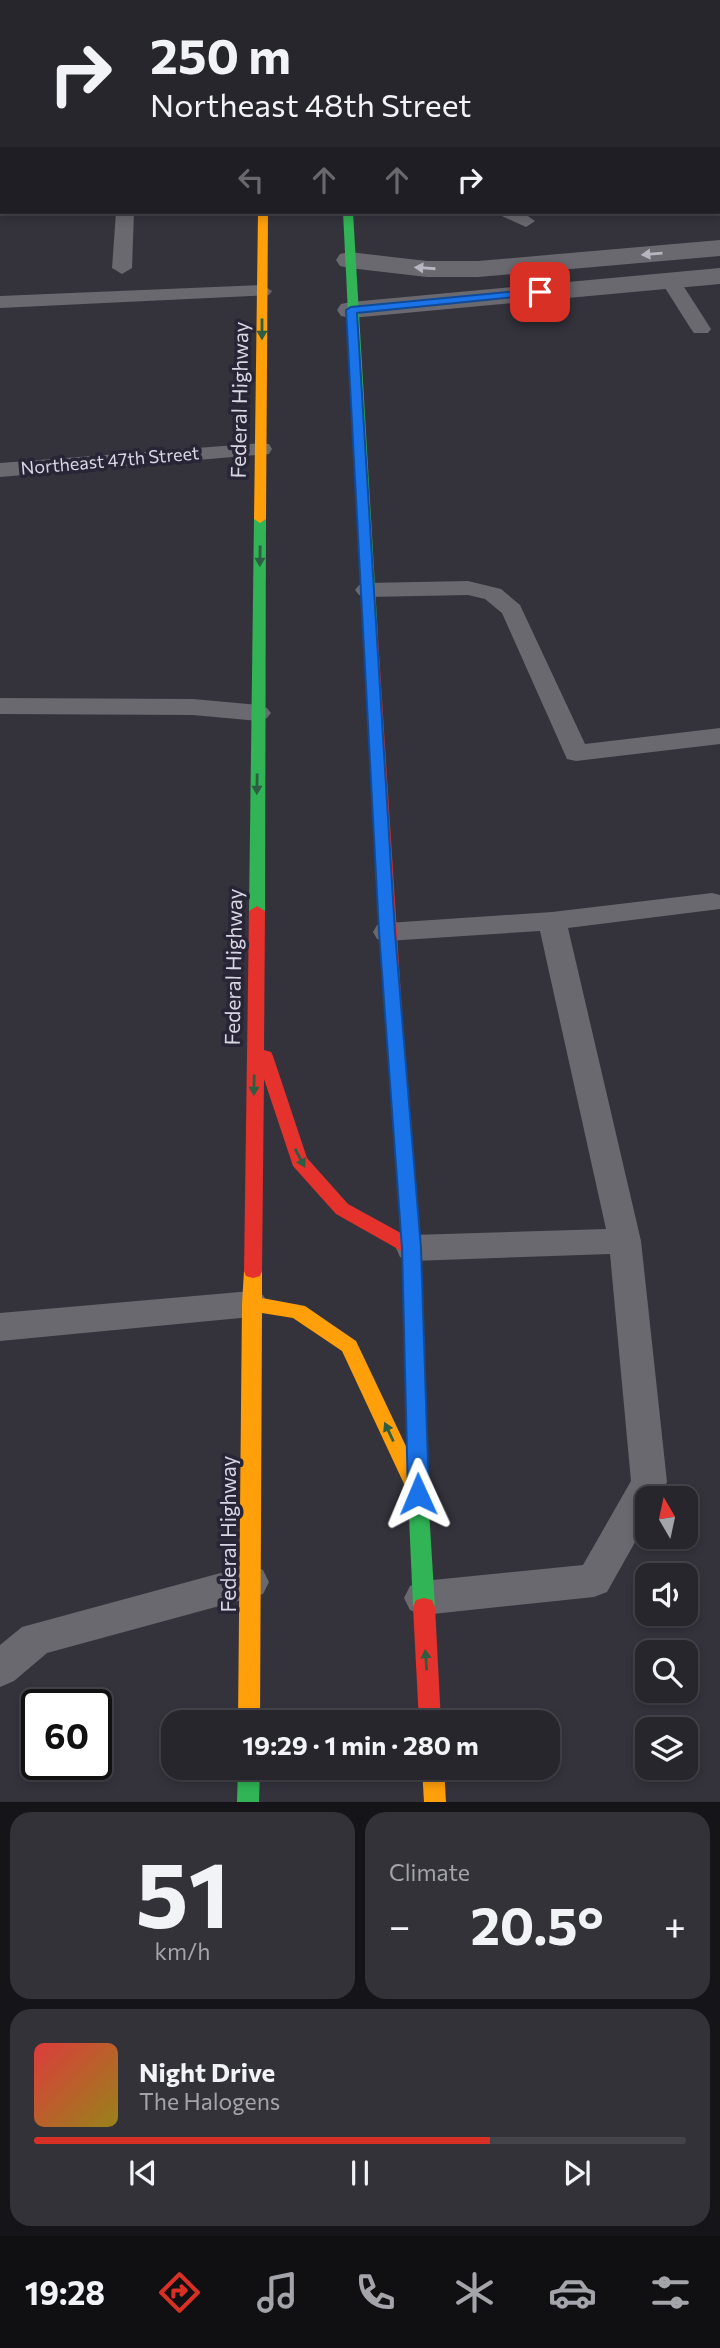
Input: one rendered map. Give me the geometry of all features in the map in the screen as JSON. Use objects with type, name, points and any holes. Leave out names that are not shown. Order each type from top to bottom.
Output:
[{"type":"main road","name":"Federal Highway","points":[[249,1710],[251,1304],[264,214]]},
{"type":"main road","points":[[348,214],[351,310],[387,932],[412,1248],[418,1494],[429,1710]]},
{"type":"main road","points":[[332,219],[348,233]]},
{"type":"main road","points":[[254,1024],[299,1161],[342,1209],[412,1248]]},
{"type":"main road","points":[[251,1304],[298,1311],[349,1346],[418,1494]]},
{"type":"main road","points":[[248,1802],[249,1780]]},
{"type":"main road","points":[[434,1780],[435,1802]]},
{"type":"street","points":[[349,260],[427,269],[478,269],[720,248]]},
{"type":"street","points":[[351,310],[720,275]]},
{"type":"lane","points":[[122,268],[125,214]]},
{"type":"lane","points":[[512,214],[526,221]]},
{"type":"lane","points":[[670,280],[701,329]]},
{"type":"lane","points":[[0,302],[262,291]]},
{"type":"lane","name":"Northeast 47th Street","points":[[0,470],[261,449]]},
{"type":"lane","points":[[367,590],[468,588],[493,594],[512,610],[576,753],[720,736]]},
{"type":"lane","points":[[0,706],[193,707],[258,713]]},
{"type":"lane","points":[[387,932],[552,921],[712,902]]},
{"type":"lane","points":[[423,1598],[594,1580],[649,1482],[625,1241],[552,921]]},
{"type":"lane","points":[[412,1248],[625,1241]]},
{"type":"lane","points":[[0,1326],[251,1304]]},
{"type":"lane","points":[[0,1669],[36,1639],[250,1582]]},
{"type":"traffic: fast","points":[[348,214],[371,637]]},
{"type":"traffic: fast","points":[[257,911],[260,519]]},
{"type":"traffic: fast","points":[[396,1043],[412,1248],[418,1494],[424,1607]]},
{"type":"traffic: fast","points":[[248,1802],[249,1780]]},
{"type":"traffic: slow","points":[[260,519],[263,214]]},
{"type":"traffic: slow","points":[[249,1710],[253,1271]]},
{"type":"traffic: slow","points":[[251,1304],[298,1311],[349,1346],[412,1480]]},
{"type":"traffic: slow","points":[[434,1780],[435,1802]]},
{"type":"traffic: jam","points":[[371,637],[396,1043]]},
{"type":"traffic: jam","points":[[253,1271],[257,911]]},
{"type":"traffic: jam","points":[[265,1056],[299,1161],[342,1209],[412,1248]]},
{"type":"traffic: jam","points":[[424,1607],[429,1710]]},
{"type":"route","points":[[418,1494],[412,1248],[387,932],[351,310],[540,292]]}]
